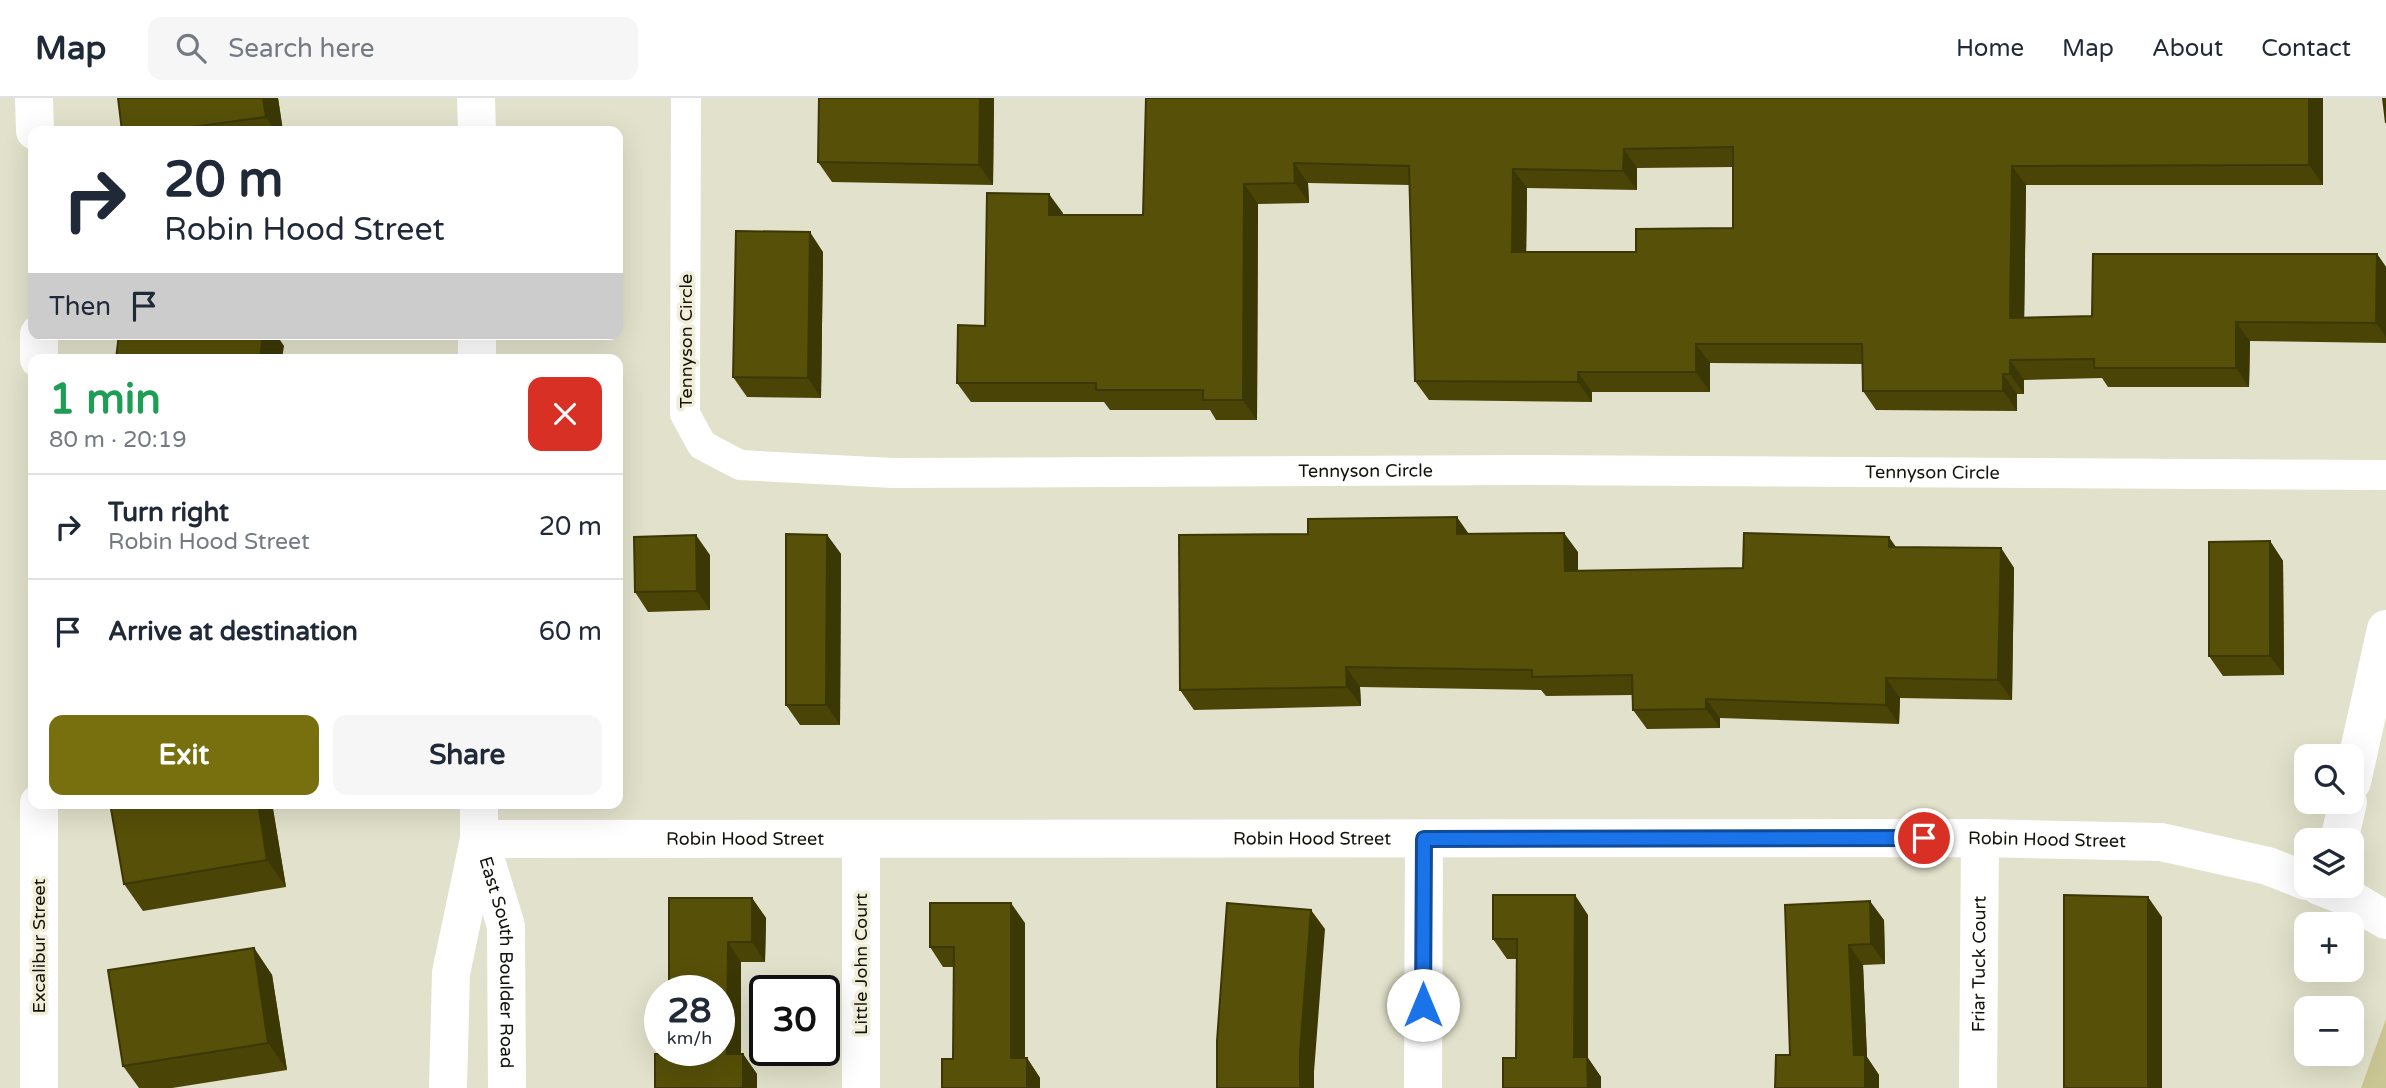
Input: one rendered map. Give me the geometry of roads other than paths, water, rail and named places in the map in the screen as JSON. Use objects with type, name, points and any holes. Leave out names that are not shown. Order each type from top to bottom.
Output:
[{"type":"street","points":[[34,98],[36,126]]},
{"type":"street","points":[[476,98],[477,126]]},
{"type":"street","points":[[2360,744],[2386,629]]},
{"type":"street","name":"Excalibur Street","points":[[39,809],[39,1088]]},
{"type":"street","name":"Robin Hood Street","points":[[479,821],[861,840],[1980,838],[2161,842],[2268,866],[2294,875]]},
{"type":"street","name":"East South Boulder Road","points":[[448,1088],[451,972],[479,821]]},
{"type":"street","name":"East South Boulder Road","points":[[479,821],[506,926],[508,1088]]},
{"type":"street","name":"Friar Tuck Court","points":[[1978,1088],[1980,838]]},
{"type":"street","points":[[1423,1088],[1424,839]]},
{"type":"street","name":"Little John Court","points":[[861,840],[861,1088]]},
{"type":"street","name":"Robin Hood Street","points":[[2345,898],[2386,920]]},
{"type":"lane","name":"Tennyson Circle","points":[[686,98],[685,414],[702,445],[740,465],[893,473],[1546,470],[2386,475]]}]
